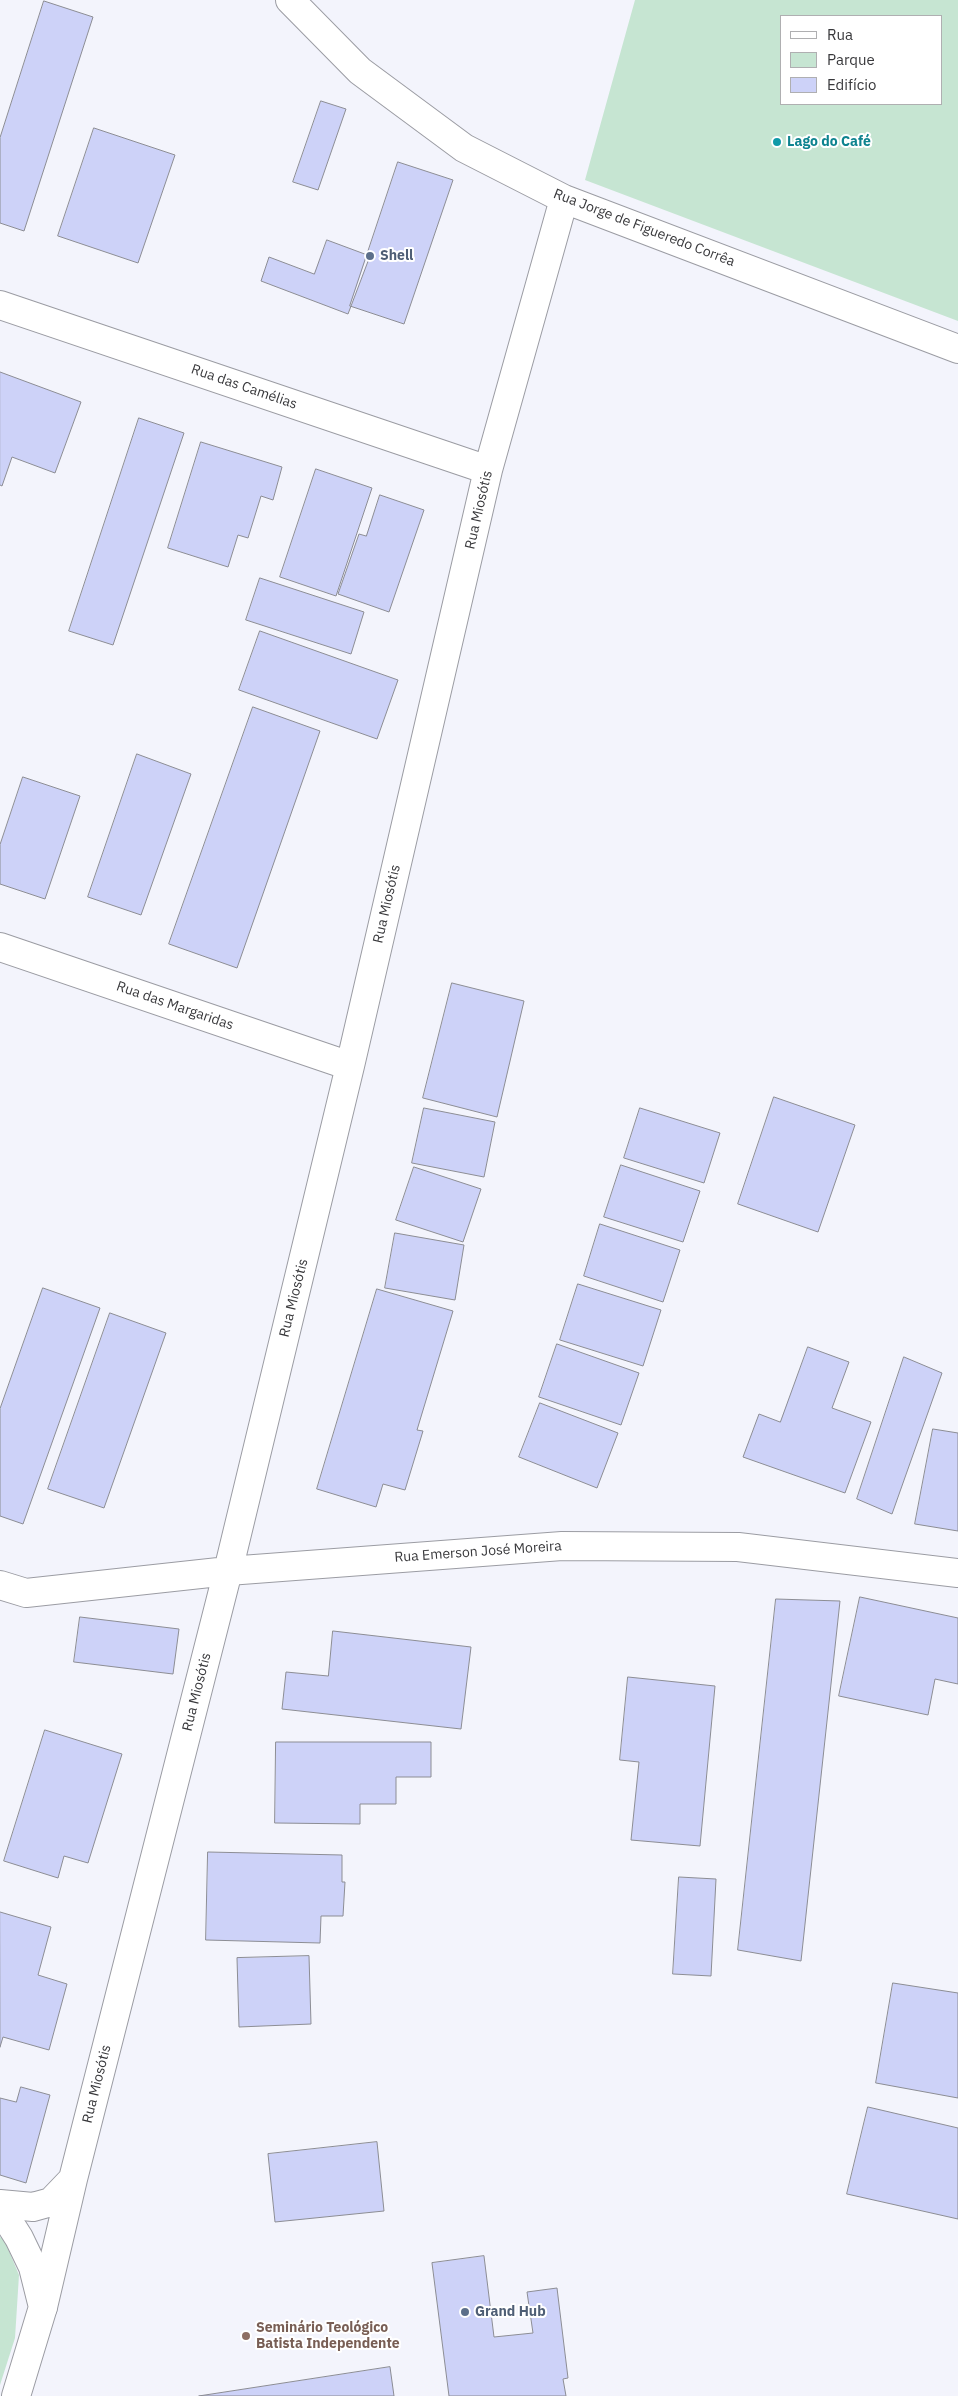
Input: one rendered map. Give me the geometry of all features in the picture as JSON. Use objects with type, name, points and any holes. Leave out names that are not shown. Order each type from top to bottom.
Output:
[{"type":"street","name":"Rua Jorge de Figueredo Corrêa","points":[[290,0],[360,71],[464,148],[564,199],[958,349]]},
{"type":"street","name":"Rua Miosótis","points":[[16,2396],[43,2307],[73,2179],[228,1570],[350,1066],[488,470],[564,199]]},
{"type":"street","name":"Rua das Camélias","points":[[0,305],[488,470]]},
{"type":"street","name":"Rua das Margaridas","points":[[0,947],[350,1066]]},
{"type":"street","name":"Rua Emerson José Moreira","points":[[0,1585],[26,1594],[228,1570],[562,1546],[738,1547],[958,1573]]},
{"type":"street","points":[[0,2204],[32,2207],[51,2202],[73,2179]]},
{"type":"street","points":[[0,2208],[19,2238],[33,2267],[43,2307]]},
{"type":"green space","name":"Lago do Café","points":[[635,0],[958,0],[958,321],[585,180]]},
{"type":"green space","points":[[0,2237],[4,2239],[19,2275],[15,2338],[0,2385]]},
{"type":"building","points":[[44,1],[93,17],[24,231],[0,223],[0,138]]},
{"type":"building","points":[[321,101],[346,109],[318,190],[293,182]]},
{"type":"building","points":[[94,128],[175,155],[138,263],[58,236]]},
{"type":"building","points":[[398,162],[453,180],[404,324],[350,306]]},
{"type":"building","points":[[327,240],[370,256],[348,314],[261,281],[269,257],[314,274]]},
{"type":"building","points":[[0,372],[81,402],[55,473],[12,457],[2,486],[0,485]]},
{"type":"building","points":[[139,418],[184,433],[113,645],[69,631]]},
{"type":"building","points":[[201,442],[282,467],[273,500],[261,496],[248,538],[238,535],[228,567],[168,548]]},
{"type":"building","points":[[316,469],[372,488],[336,596],[280,577]]},
{"type":"building","points":[[380,495],[424,510],[389,612],[338,594],[359,534],[366,536]]},
{"type":"building","points":[[260,578],[364,612],[351,654],[246,620]]},
{"type":"building","points":[[260,631],[398,680],[377,739],[239,690]]},
{"type":"building","points":[[253,707],[320,731],[237,968],[169,944]]},
{"type":"building","points":[[137,754],[191,774],[141,915],[88,897]]},
{"type":"building","points":[[23,777],[80,796],[45,899],[0,884],[0,845]]},
{"type":"building","points":[[452,983],[524,1001],[497,1117],[423,1098]]},
{"type":"building","points":[[774,1097],[855,1125],[818,1232],[738,1204]]},
{"type":"building","points":[[424,1108],[495,1122],[484,1177],[412,1163]]},
{"type":"building","points":[[640,1108],[720,1133],[704,1183],[624,1158]]},
{"type":"building","points":[[621,1165],[700,1191],[683,1242],[604,1217]]},
{"type":"building","points":[[414,1167],[481,1189],[463,1242],[396,1220]]},
{"type":"building","points":[[600,1224],[680,1250],[663,1302],[584,1276]]},
{"type":"building","points":[[395,1233],[464,1245],[455,1300],[385,1288]]},
{"type":"building","points":[[578,1284],[661,1310],[643,1366],[560,1340]]},
{"type":"building","points":[[43,1288],[100,1308],[23,1524],[0,1516],[0,1409]]},
{"type":"building","points":[[377,1289],[453,1311],[417,1430],[423,1431],[405,1490],[383,1484],[376,1507],[317,1489]]},
{"type":"building","points":[[110,1313],[166,1333],[104,1508],[48,1489]]},
{"type":"building","points":[[557,1344],[639,1373],[621,1425],[539,1397]]},
{"type":"building","points":[[808,1347],[849,1362],[832,1408],[871,1422],[845,1493],[743,1457],[759,1414],[780,1422]]},
{"type":"building","points":[[904,1357],[942,1373],[892,1514],[857,1499]]},
{"type":"building","points":[[540,1403],[618,1433],[597,1488],[519,1457]]},
{"type":"building","points":[[933,1429],[958,1433],[958,1531],[915,1524]]},
{"type":"building","points":[[860,1597],[958,1618],[958,1684],[935,1679],[928,1715],[839,1696]]},
{"type":"building","points":[[776,1599],[840,1601],[801,1961],[738,1950]]},
{"type":"building","points":[[80,1617],[179,1629],[173,1674],[74,1662]]},
{"type":"building","points":[[333,1631],[471,1647],[461,1729],[282,1709],[286,1672],[328,1676]]},
{"type":"building","points":[[628,1677],[715,1686],[700,1846],[631,1840],[639,1762],[620,1760]]},
{"type":"building","points":[[45,1730],[122,1754],[88,1863],[64,1856],[58,1878],[4,1861]]},
{"type":"building","points":[[276,1742],[431,1742],[431,1777],[396,1777],[396,1804],[360,1804],[360,1824],[275,1823]]},
{"type":"building","points":[[208,1852],[342,1855],[342,1882],[345,1882],[343,1916],[321,1916],[320,1943],[206,1940]]},
{"type":"building","points":[[679,1877],[716,1879],[711,1976],[673,1974]]},
{"type":"building","points":[[0,1912],[51,1927],[38,1975],[67,1984],[49,2050],[3,2037],[0,2047]]},
{"type":"building","points":[[309,1956],[311,2024],[239,2027],[237,1958]]},
{"type":"building","points":[[893,1983],[958,1993],[958,2098],[876,2083]]},
{"type":"building","points":[[21,2087],[50,2095],[26,2183],[0,2175],[0,2098],[16,2102]]},
{"type":"building","points":[[868,2107],[958,2128],[958,2219],[847,2194]]},
{"type":"building","points":[[377,2142],[384,2211],[275,2222],[268,2154]]},
{"type":"building","name":"Grand Hub","points":[[484,2256],[494,2337],[533,2333],[527,2292],[557,2288],[568,2378],[563,2379],[566,2396],[449,2396],[432,2263]]},
{"type":"building","points":[[390,2367],[394,2396],[199,2396]]},
{"type":"place","name":"Lago do Café","points":[[777,142]]},
{"type":"place","name":"Shell","points":[[370,256]]},
{"type":"place","name":"Grand Hub","points":[[465,2312]]},
{"type":"place","name":"Seminário Teológico Batista Independente","points":[[246,2336]]}]
